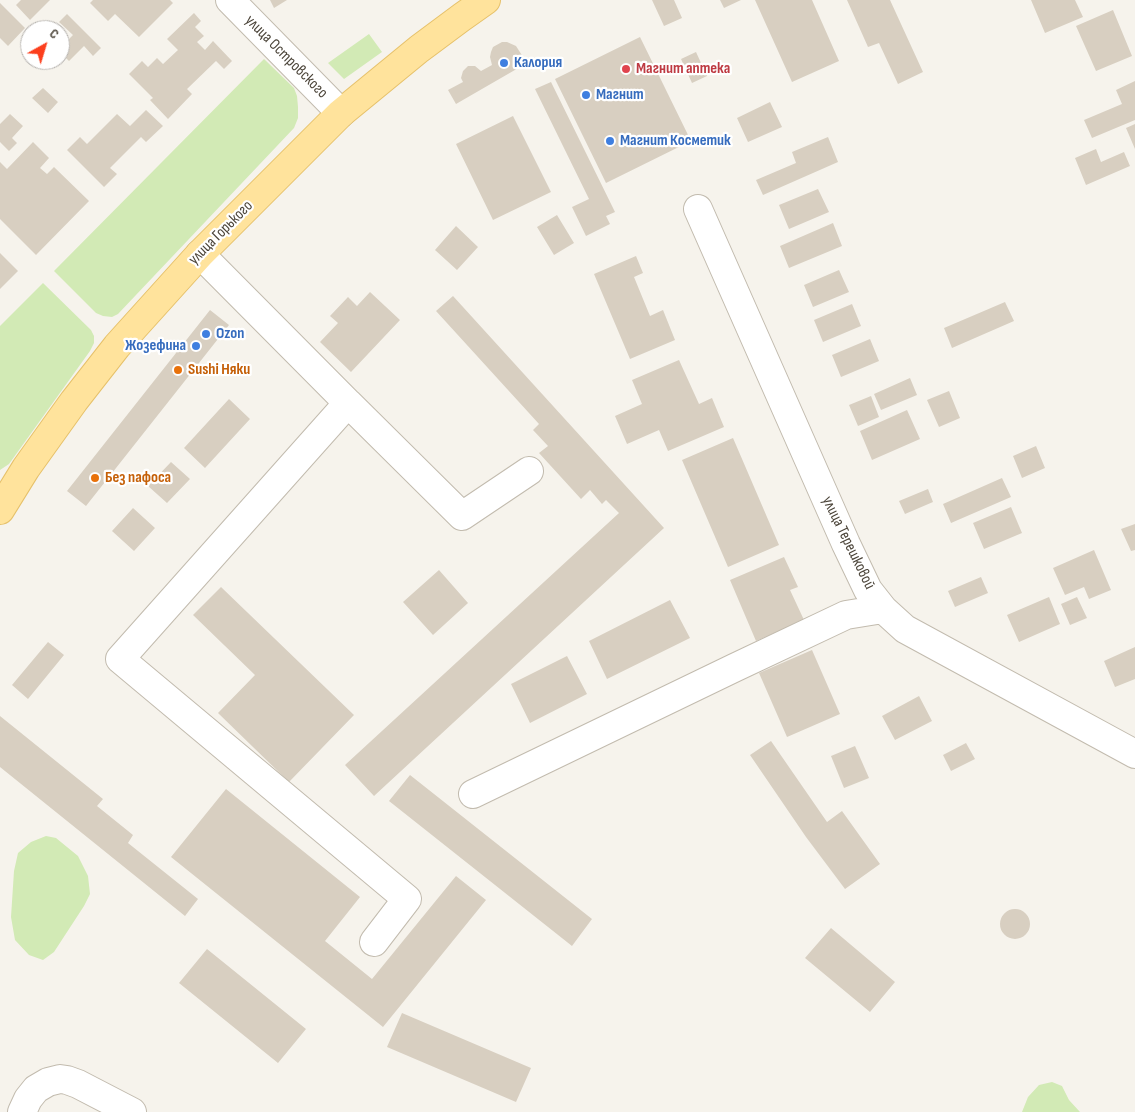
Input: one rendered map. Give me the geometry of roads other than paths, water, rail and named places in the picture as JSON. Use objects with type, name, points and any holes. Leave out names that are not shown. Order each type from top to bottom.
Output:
[{"type":"main road","name":"улица Горького","points":[[0,510],[26,468],[74,401],[117,346],[200,254],[341,113],[419,49],[486,0]]},
{"type":"street","name":"улица Островского","points":[[230,0],[341,113]]},
{"type":"street","name":"улица Терешковой","points":[[698,209],[846,544],[868,590],[883,609],[905,629],[1135,754]]},
{"type":"street","points":[[200,254],[462,516],[529,470]]},
{"type":"street","points":[[348,403],[120,659],[407,899],[374,942]]},
{"type":"street","points":[[473,794],[846,615],[883,609]]},
{"type":"street","points":[[22,1112],[36,1089],[48,1082],[60,1079],[78,1084],[132,1112]]},
{"type":"place","name":"Калория","points":[[504,63]]},
{"type":"place","name":"Магнит аптека","points":[[626,69]]},
{"type":"place","name":"Магнит","points":[[586,95]]},
{"type":"place","name":"Магнит Косметик","points":[[610,141]]},
{"type":"place","name":"Ozon","points":[[206,334]]},
{"type":"place","name":"Жозефина","points":[[196,346]]},
{"type":"place","name":"Sushi Няки","points":[[178,370]]},
{"type":"place","name":"Без пафоса","points":[[95,478]]}]
